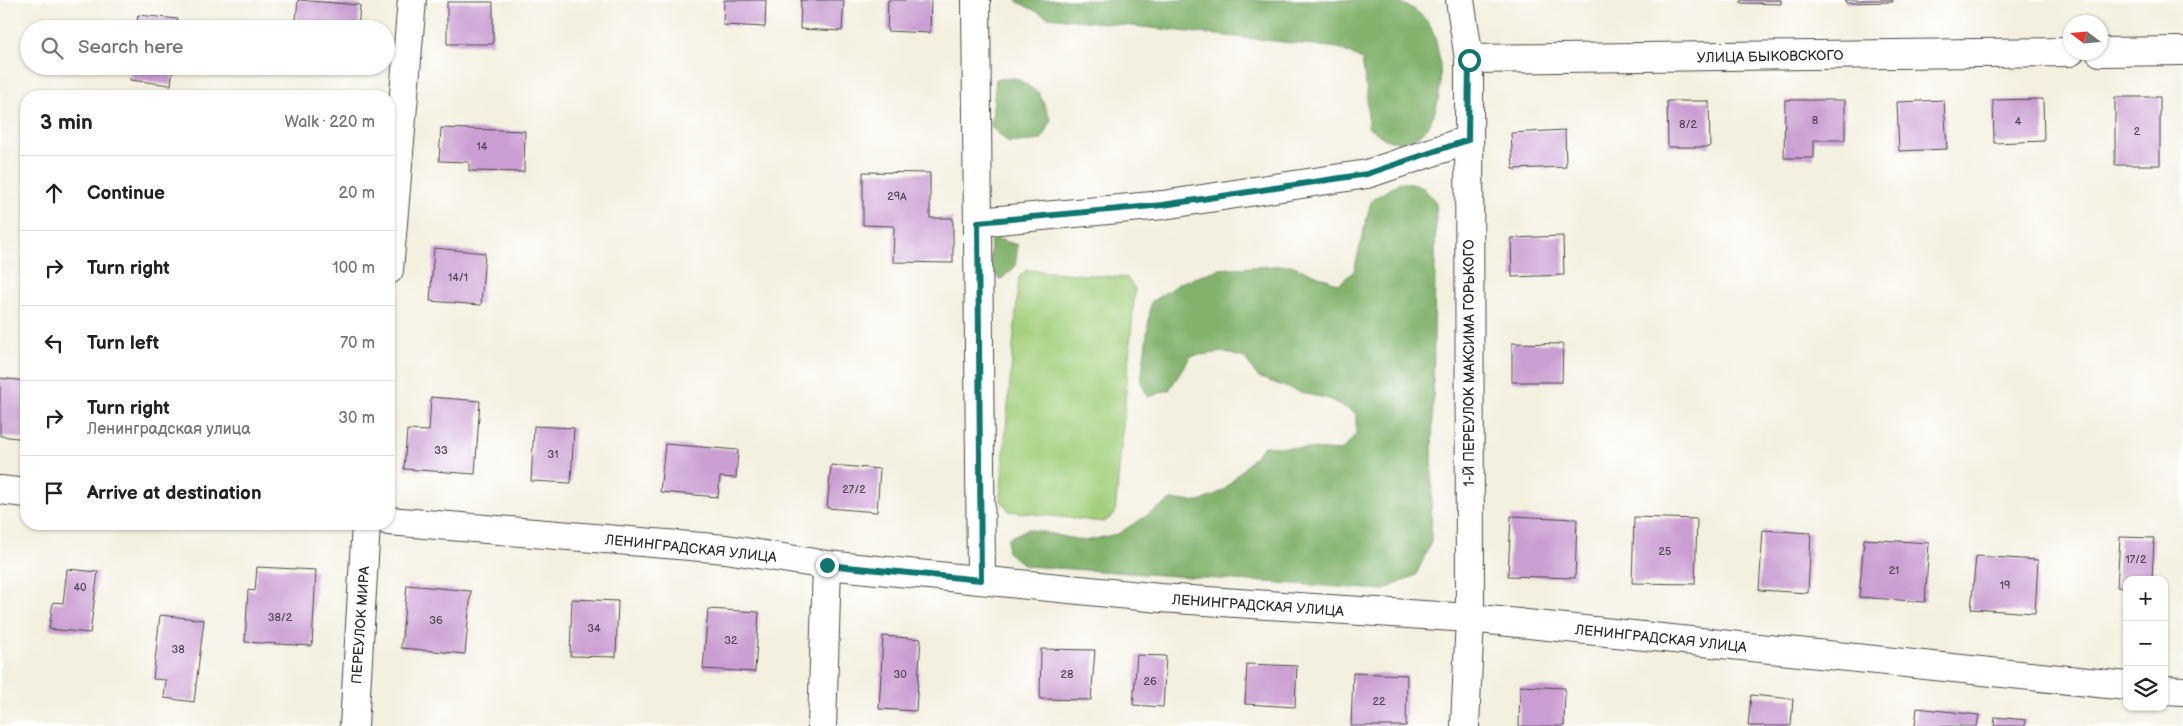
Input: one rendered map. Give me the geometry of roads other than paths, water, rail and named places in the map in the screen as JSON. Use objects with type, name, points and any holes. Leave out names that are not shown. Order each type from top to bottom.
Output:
[{"type":"street","points":[[395,200],[412,0]]},
{"type":"street","points":[[976,0],[981,580]]},
{"type":"street","name":"1-Й ПЕРЕУЛОК МАКСИМА ГОРЬКОГО","points":[[1460,0],[1469,60],[1470,618],[1465,726]]},
{"type":"street","points":[[2108,52],[2183,50]]},
{"type":"street","name":"УЛИЦА БЫКОВСКОГО","points":[[1469,60],[2063,52]]},
{"type":"street","points":[[978,222],[1163,205],[1367,174],[1468,140]]},
{"type":"street","points":[[0,490],[20,492]]},
{"type":"street","name":"ЛЕНИНГРАДСКАЯ УЛИЦА","points":[[395,521],[726,549],[827,565],[1160,598],[1470,618],[2123,686]]},
{"type":"street","name":"ПЕРЕУЛОК МИРА","points":[[354,726],[366,530]]},
{"type":"street","points":[[822,726],[827,565]]},
{"type":"street","points":[[2168,690],[2183,692]]}]
